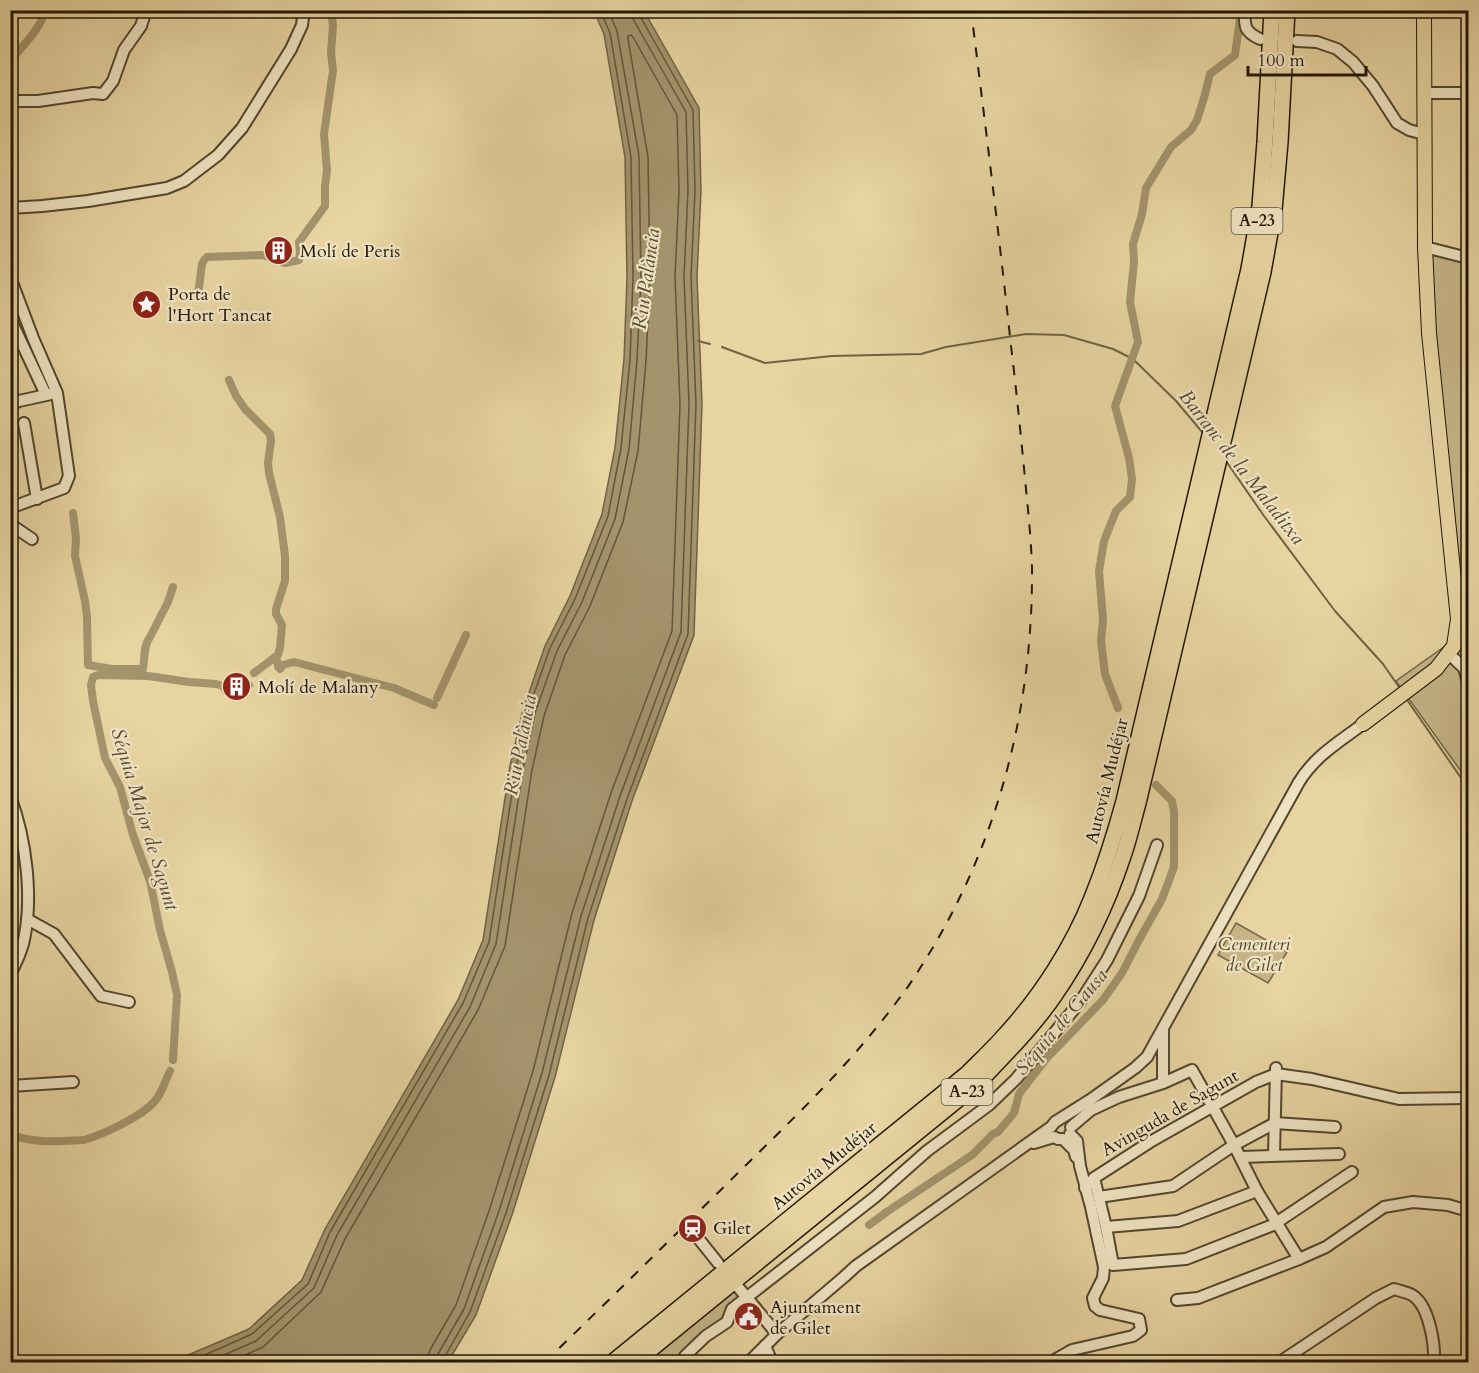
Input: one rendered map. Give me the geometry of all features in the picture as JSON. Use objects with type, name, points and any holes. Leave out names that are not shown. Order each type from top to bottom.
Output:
[{"type":"highway","name":"Autovía Mudéjar","points":[[635,1362],[978,1083],[1018,1041],[1054,996],[1103,908],[1123,857],[1138,803],[1214,482],[1219,432],[1260,206],[1272,10]]},
{"type":"highway","name":"Autovía Mudéjar","points":[[613,1362],[967,1074],[1007,1033],[1040,992],[1069,945],[1092,900],[1109,855],[1124,801],[1204,464],[1219,432],[1263,272],[1274,210],[1287,10]]},
{"type":"main road","points":[[1363,724],[1436,669],[1454,646],[1458,619],[1429,333],[1425,247],[1424,10]]},
{"type":"street","points":[[10,100],[38,101],[93,93],[103,94],[113,81],[124,50],[141,26],[146,10]]},
{"type":"street","points":[[10,208],[88,201],[167,188],[183,181],[218,155],[242,128],[291,49],[302,25],[304,10]]},
{"type":"street","points":[[1245,10],[1244,24],[1249,34],[1260,39]]},
{"type":"street","points":[[1297,41],[1317,42],[1337,49],[1353,62],[1373,86],[1397,123],[1409,130],[1424,134]]},
{"type":"street","points":[[1424,93],[1468,93]]},
{"type":"street","points":[[1425,247],[1468,258]]},
{"type":"street","points":[[10,508],[64,488],[69,476],[52,394],[12,282]]},
{"type":"street","points":[[10,318],[52,394]]},
{"type":"street","points":[[10,346],[22,342]]},
{"type":"street","points":[[10,389],[12,403],[52,394]]},
{"type":"street","points":[[24,423],[36,499]]},
{"type":"street","points":[[10,524],[32,539]]},
{"type":"street","points":[[1448,653],[1467,669],[1468,682]]},
{"type":"street","points":[[1063,1130],[1090,1100],[1136,1068],[1147,1057],[1308,768],[1322,754],[1363,724]]},
{"type":"street","points":[[10,796],[27,864],[27,919],[22,946],[10,975]]},
{"type":"street","points":[[685,1356],[706,1336],[727,1322],[732,1309],[875,1197],[927,1151],[989,1105],[1016,1079],[1080,1002],[1107,960],[1139,896],[1157,845]]},
{"type":"street","points":[[27,919],[54,934],[101,996],[129,1002]]},
{"type":"street","points":[[1163,1028],[1163,1083]]},
{"type":"street","points":[[749,1362],[777,1334],[856,1266],[1021,1148],[1063,1130],[1091,1110],[1119,1097],[1163,1083],[1192,1070],[1257,1191],[1299,1259]]},
{"type":"street","points":[[1274,1155],[1276,1070],[1399,1099],[1468,1098]]},
{"type":"street","name":"Avinguda de Sagunt","points":[[1085,1188],[1094,1178],[1150,1142],[1276,1070]]},
{"type":"street","points":[[10,1086],[73,1082]]},
{"type":"street","points":[[1099,1197],[1173,1186],[1234,1145],[1275,1123],[1335,1127]]},
{"type":"street","points":[[1051,1362],[1072,1350],[1133,1336],[1142,1330],[1139,1319],[1100,1310],[1095,1306],[1093,1298],[1103,1278],[1104,1267],[1080,1166],[1063,1130]]},
{"type":"street","points":[[1240,1157],[1339,1154]]},
{"type":"street","points":[[1094,1178],[1113,1265],[1186,1258],[1276,1222],[1352,1172]]},
{"type":"street","points":[[1106,1227],[1178,1221],[1257,1191]]},
{"type":"street","points":[[1177,1300],[1198,1298],[1299,1259],[1326,1246],[1384,1207],[1413,1202],[1448,1205],[1468,1211]]},
{"type":"street","points":[[698,1238],[718,1263]]},
{"type":"street","points":[[738,1287],[777,1334]]},
{"type":"street","points":[[1280,1362],[1376,1298],[1394,1289],[1413,1295],[1423,1307],[1432,1329],[1434,1362]]},
{"type":"street","points":[[765,1346],[772,1362]]},
{"type":"green space","points":[[1425,247],[1468,254],[1468,781],[1396,681],[1455,639]]},
{"type":"green space","name":"Cementeri de Gilet","points":[[1236,923],[1287,952],[1268,983],[1218,955]]},
{"type":"green space","points":[[738,1287],[746,1297],[727,1322],[680,1362],[646,1362]]},
{"type":"water","name":"Riu Palància","points":[[594,11],[644,11],[699,108],[701,191],[697,277],[702,404],[694,635],[632,801],[594,920],[555,1077],[512,1215],[476,1315],[448,1362],[172,1362],[249,1329],[302,1280],[325,1229],[458,1000],[483,940],[510,766],[523,710],[545,646],[570,596],[602,514],[615,448],[624,359],[627,278],[625,157],[604,34]]},
{"type":"waterway","points":[[10,61],[36,30],[45,10]]},
{"type":"waterway","name":"Séquia Major de Sagunt","points":[[198,295],[202,264],[207,257],[263,255],[285,263],[299,260],[299,242],[325,206],[327,171],[324,134],[333,70],[331,10]]},
{"type":"waterway","name":"Séquia de Gausa","points":[[1118,708],[1105,674],[1101,641],[1103,620],[1099,571],[1104,541],[1116,511],[1130,497],[1132,479],[1129,458],[1115,406],[1138,342],[1130,302],[1134,262],[1133,244],[1142,214],[1146,188],[1171,147],[1191,130],[1197,120],[1210,74],[1235,55],[1241,11]]},
{"type":"waterway","name":"Barranc de la Maladitxa","points":[[722,347],[765,363],[832,356],[921,354],[946,347],[1026,334],[1064,335],[1113,349],[1133,359],[1176,401],[1203,433]]},
{"type":"waterway","name":"Barranc de la Maladitxa","points":[[698,341],[710,344]]},
{"type":"waterway","name":"Séquia Major de Sagunt","points":[[229,380],[245,409],[270,434],[269,473],[280,517],[285,556],[285,581],[276,609],[282,625],[280,648],[278,655],[254,673]]},
{"type":"waterway","name":"Barranc de la Maladitxa","points":[[1226,461],[1335,611],[1383,664],[1401,690]]},
{"type":"waterway","points":[[73,513],[75,556],[87,617],[88,665],[112,669],[143,669],[146,644],[168,602],[173,587]]},
{"type":"waterway","points":[[437,698],[466,635]]},
{"type":"waterway","points":[[275,657],[280,669],[283,665],[294,662],[394,688],[434,705]]},
{"type":"waterway","name":"Séquia Major de Sagunt","points":[[173,1060],[177,995],[172,972],[150,881],[133,835],[120,787],[105,758],[91,685],[93,677],[98,675],[148,676],[216,684],[223,686],[226,691],[238,692],[243,691],[249,685]]},
{"type":"waterway","name":"Barranc de la Maladitxa","points":[[1405,697],[1468,788]]},
{"type":"waterway","name":"Séquia de Gausa","points":[[869,1225],[972,1155],[993,1134],[998,1132],[1014,1113],[1019,1094],[1046,1059],[1103,1000],[1122,973],[1162,899],[1174,867],[1172,801],[1156,785]]},
{"type":"waterway","name":"Séquia Major de Sagunt","points":[[10,1134],[37,1141],[84,1140],[102,1134],[132,1119],[149,1107],[160,1094],[170,1071]]},
{"type":"railway","points":[[545,1362],[803,1108],[880,1023],[916,975],[956,905],[977,859],[994,813],[1019,717],[1031,618],[1032,568],[1016,392],[971,10]]},
{"type":"place","name":"Molí de Peris","points":[[279,251]]},
{"type":"place","name":"Porta de l'Hort Tancat","points":[[147,304]]},
{"type":"place","name":"Molí de Malany","points":[[237,687]]},
{"type":"place","name":"Gilet","points":[[692,1228]]},
{"type":"place","name":"Ajuntament de Gilet","points":[[749,1317]]}]
